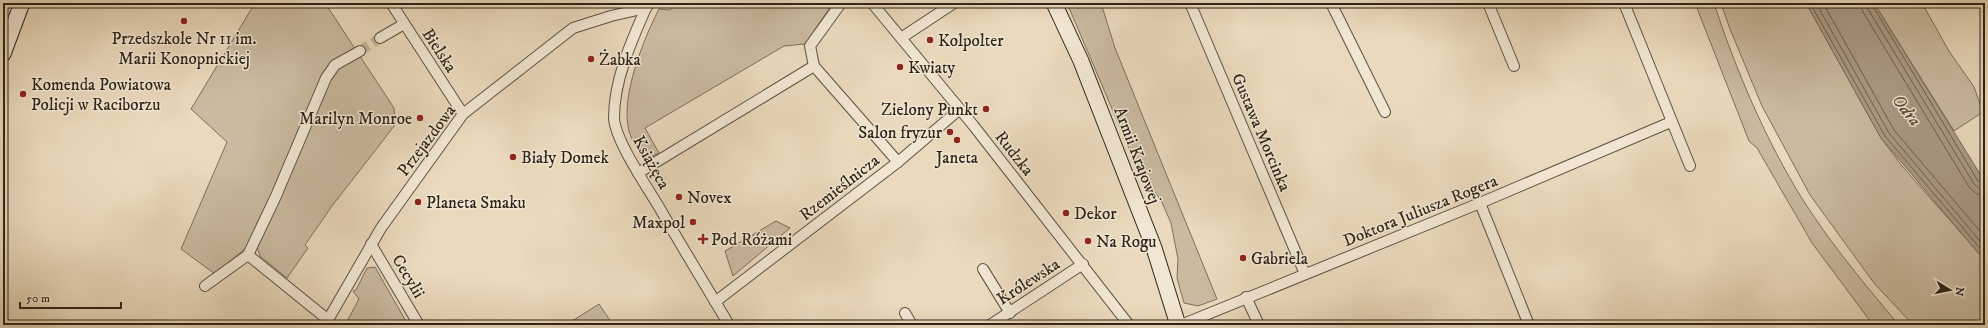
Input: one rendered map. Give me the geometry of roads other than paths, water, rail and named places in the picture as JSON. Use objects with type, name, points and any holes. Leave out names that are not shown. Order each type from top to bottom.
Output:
[{"type":"street","points":[[3,54],[22,3]]},
{"type":"street","name":"Bielska","points":[[391,3],[463,114]]},
{"type":"street","points":[[841,3],[810,46],[814,66],[898,162]]},
{"type":"street","name":"Rudzka","points":[[872,3],[960,109],[1083,264],[1129,325]]},
{"type":"street","name":"Armii Krajowej","points":[[1054,3],[1081,62],[1154,248],[1178,325]]},
{"type":"street","name":"Gustawa Morcinka","points":[[1190,3],[1305,274]]},
{"type":"street","points":[[1331,3],[1384,112]]},
{"type":"street","points":[[1488,3],[1514,66]]},
{"type":"street","points":[[1624,3],[1690,166]]},
{"type":"street","points":[[901,38],[949,4]]},
{"type":"street","name":"Przejazdowa","points":[[326,322],[371,244],[463,114],[574,28],[648,5]]},
{"type":"street","name":"Książęca","points":[[648,5],[626,57],[616,98],[614,120],[619,136],[638,173],[729,325]]},
{"type":"street","points":[[380,38],[404,24]]},
{"type":"street","points":[[205,286],[248,255],[276,196],[326,78],[335,65],[360,50]]},
{"type":"street","points":[[638,173],[814,66]]},
{"type":"street","name":"Rzemieślnicza","points":[[715,302],[898,162],[960,109]]},
{"type":"street","name":"Doktora Juliusza Rogera","points":[[1181,325],[1246,297],[1480,203],[1672,122]]},
{"type":"street","points":[[1480,203],[1529,325]]},
{"type":"street","name":"Cecylii","points":[[371,244],[419,325]]},
{"type":"street","points":[[248,255],[326,322]]},
{"type":"street","name":"Królewska","points":[[990,325],[1083,264]]},
{"type":"street","points":[[983,269],[1010,313]]},
{"type":"street","points":[[1246,297],[1259,325]]},
{"type":"street","points":[[905,313],[912,325]]},
{"type":"water","name":"Odra","points":[[1806,3],[1874,3],[1985,182],[1985,261],[1881,138]]},
{"type":"tunnel","points":[[360,51],[380,38]]},
{"type":"place","name":"Przedszkole Nr 11 im. Marii Konopnickiej","points":[[184,21]]},
{"type":"place","name":"Kolpolter","points":[[930,40]]},
{"type":"place","name":"Żabka","points":[[591,59]]},
{"type":"place","name":"Kwiaty","points":[[900,67]]},
{"type":"place","name":"Komenda Powiatowa Policji w Raciborzu","points":[[23,94]]},
{"type":"place","name":"Zielony Punkt","points":[[986,109]]},
{"type":"place","name":"Marilyn Monroe","points":[[420,118]]},
{"type":"place","name":"Salon fryzur","points":[[950,132]]},
{"type":"place","name":"Janeta","points":[[957,140]]},
{"type":"place","name":"Biały Domek","points":[[513,157]]},
{"type":"place","name":"Novex","points":[[679,197]]},
{"type":"place","name":"Planeta Smaku","points":[[418,202]]},
{"type":"place","name":"Dekor","points":[[1066,213]]},
{"type":"place","name":"Maxpol","points":[[693,222]]},
{"type":"place","name":"Pod Różami","points":[[703,239]]},
{"type":"place","name":"Na Rogu","points":[[1088,241]]},
{"type":"place","name":"Gabriela","points":[[1243,258]]}]
